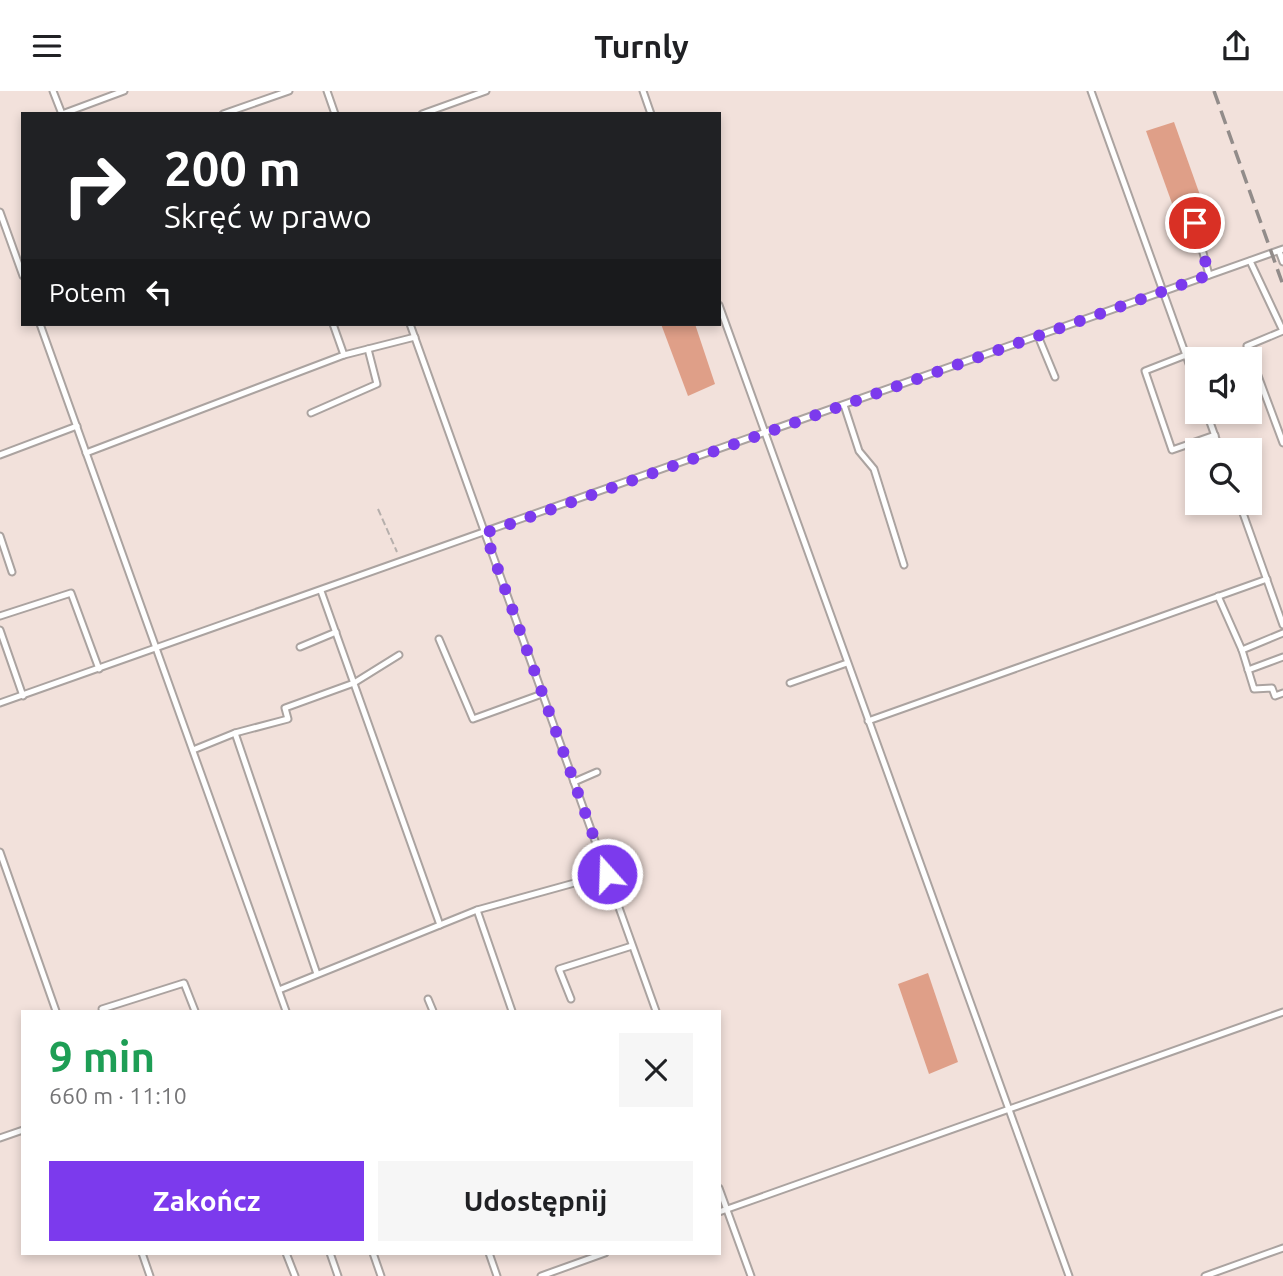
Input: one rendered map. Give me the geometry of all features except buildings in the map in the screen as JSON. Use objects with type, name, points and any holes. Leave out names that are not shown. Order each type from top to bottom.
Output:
[{"type":"lane","points":[[53,91],[61,112]]},
{"type":"lane","points":[[67,112],[125,91]]},
{"type":"lane","points":[[229,112],[289,91]]},
{"type":"lane","points":[[327,91],[334,112]]},
{"type":"lane","points":[[428,112],[486,91]]},
{"type":"lane","points":[[643,91],[650,112]]},
{"type":"lane","points":[[1091,91],[1185,352]]},
{"type":"lane","points":[[0,212],[21,270]]},
{"type":"lane","points":[[1195,223],[1209,275]]},
{"type":"lane","points":[[0,703],[1281,250],[1283,262]]},
{"type":"lane","points":[[1250,261],[1283,331],[1247,346],[1283,443]]},
{"type":"lane","points":[[721,311],[1069,1276]]},
{"type":"lane","points":[[41,326],[286,1010]]},
{"type":"lane","points":[[334,326],[344,355]]},
{"type":"lane","points":[[411,326],[655,1010]]},
{"type":"lane","points":[[1038,336],[1055,377]]},
{"type":"lane","points":[[86,453],[344,355],[415,337]]},
{"type":"lane","points":[[311,413],[377,384],[368,349]]},
{"type":"lane","points":[[1185,355],[1144,371],[1172,450],[1214,435]]},
{"type":"lane","points":[[844,405],[859,451],[874,469],[904,565]]},
{"type":"lane","points":[[1210,424],[1215,438]]},
{"type":"lane","points":[[0,455],[77,426]]},
{"type":"lane","points":[[1244,515],[1283,625]]},
{"type":"lane","points":[[0,536],[12,572]]},
{"type":"lane","points":[[868,721],[1267,579]]},
{"type":"lane","points":[[321,591],[440,925]]},
{"type":"lane","points":[[0,616],[71,593],[99,669]]},
{"type":"lane","points":[[1218,596],[1242,650],[1254,689],[1272,688],[1275,697],[1283,693]]},
{"type":"lane","points":[[0,630],[23,696]]},
{"type":"lane","points":[[300,647],[336,632]]},
{"type":"lane","points":[[1242,650],[1283,633]]},
{"type":"lane","points":[[439,639],[473,719],[542,694]]},
{"type":"lane","points":[[193,750],[235,733],[288,719],[285,708],[354,683],[399,655]]},
{"type":"lane","points":[[1248,670],[1283,657]]},
{"type":"lane","points":[[790,683],[847,663]]},
{"type":"lane","points":[[235,733],[317,974]]},
{"type":"lane","points":[[574,782],[597,772]]},
{"type":"lane","points":[[0,852],[56,1010]]},
{"type":"lane","points":[[279,990],[477,910],[607,874]]},
{"type":"lane","points":[[477,910],[512,1010]]},
{"type":"lane","points":[[571,999],[559,969],[632,946]]},
{"type":"lane","points":[[102,1010],[184,983],[195,1010]]},
{"type":"lane","points":[[428,999],[433,1010]]},
{"type":"lane","points":[[721,1211],[1283,1012]]},
{"type":"lane","points":[[0,1138],[21,1131]]},
{"type":"lane","points":[[721,1193],[751,1276]]},
{"type":"lane","points":[[1205,1276],[1283,1248]]},
{"type":"lane","points":[[143,1255],[150,1276]]},
{"type":"lane","points":[[287,1255],[295,1276]]},
{"type":"lane","points":[[331,1255],[338,1276]]},
{"type":"lane","points":[[374,1255],[382,1276]]},
{"type":"lane","points":[[490,1255],[497,1276]]},
{"type":"lane","points":[[541,1276],[598,1255]]},
{"type":"path","points":[[379,509],[401,562]]},
{"type":"shaded area","points":[[0,91],[1283,91],[1283,1276],[0,1276]]},
{"type":"shaded area","points":[[1174,122],[1206,212],[1178,220],[1146,131]]},
{"type":"shaded area","points":[[662,326],[696,326],[715,384],[688,396]]},
{"type":"shaded area","points":[[928,973],[958,1062],[929,1074],[898,984]]},
{"type":"railway","points":[[1214,91],[1283,285]]},
{"type":"route","points":[[607,874],[485,533],[1209,275],[1195,223]]}]
